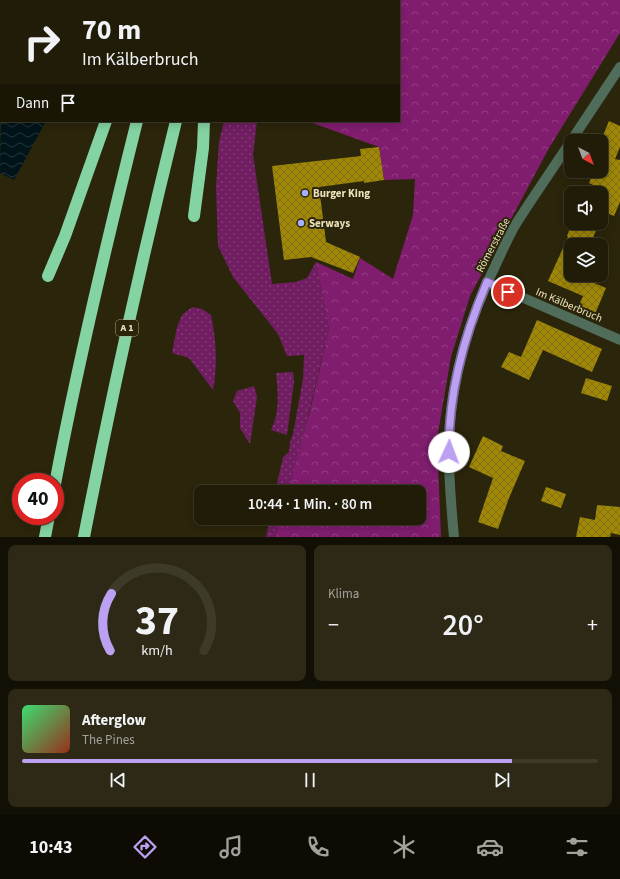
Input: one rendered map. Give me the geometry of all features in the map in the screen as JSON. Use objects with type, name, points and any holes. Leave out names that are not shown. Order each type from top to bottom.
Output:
[{"type":"highway","points":[[48,276],[65,236],[106,122]]},
{"type":"highway","points":[[57,473],[70,405],[108,234],[137,122]]},
{"type":"highway","name":"A 1","points":[[84,537],[109,412],[146,244],[176,122]]},
{"type":"highway","points":[[194,216],[203,148],[204,122]]},
{"type":"highway","points":[[45,537],[47,525]]},
{"type":"street","name":"Römerstraße","points":[[576,134],[620,67]]},
{"type":"street","name":"Römerstraße","points":[[454,537],[449,470],[449,439],[453,399],[461,356],[474,314],[487,282],[514,228],[564,152]]},
{"type":"street","name":"Im Kälberbruch","points":[[487,282],[620,340]]},
{"type":"shaded area","points":[[224,122],[257,122],[253,155],[272,284],[296,282],[307,278],[316,262],[329,329],[292,485],[277,485],[283,457],[289,452],[293,434],[303,379],[304,355],[287,356],[278,334],[233,277],[218,246],[216,187],[219,142]]},
{"type":"shaded area","points":[[192,307],[202,309],[211,315],[216,352],[216,371],[213,390],[189,358],[172,353],[177,327],[182,315]]},
{"type":"shaded area","points":[[293,372],[294,382],[287,435],[271,430],[277,409],[278,395],[276,373]]},
{"type":"shaded area","points":[[254,386],[257,397],[250,444],[240,428],[240,413],[233,401],[237,391]]},
{"type":"shaded area","points":[[269,525],[282,525],[279,537],[266,537]]},
{"type":"green space","points":[[400,0],[620,0],[620,33],[549,148],[470,296],[451,357],[437,439],[441,537],[276,537],[279,525],[426,525],[426,485],[290,485],[311,407],[329,329],[316,262],[353,279],[360,258],[393,279],[413,215],[415,179],[384,180],[379,147],[310,122],[400,122]]},
{"type":"water","points":[[1,122],[45,122],[14,180],[0,173]]},
{"type":"building","points":[[609,121],[620,126],[620,147],[615,159],[620,160],[620,202],[614,216],[608,214],[608,186],[595,186],[589,183],[591,178],[608,178],[608,134],[604,134]]},
{"type":"building","name":"Serways","points":[[379,147],[384,180],[319,187],[326,242],[360,257],[353,273],[311,257],[284,260],[272,166],[361,156],[360,149]]},
{"type":"building","points":[[569,230],[596,230],[593,238],[568,238]]},
{"type":"building","points":[[564,246],[564,282],[592,282],[606,288],[595,314],[578,307],[583,296],[548,281]]},
{"type":"building","points":[[537,320],[602,349],[592,372],[543,350],[529,380],[501,367],[509,352],[521,357]]},
{"type":"building","points":[[586,378],[612,386],[607,401],[581,393]]},
{"type":"building","points":[[483,436],[503,446],[501,451],[525,461],[509,498],[498,529],[478,522],[493,478],[469,467]]},
{"type":"building","points":[[546,487],[566,494],[561,508],[541,501]]},
{"type":"building","points":[[597,505],[620,507],[620,535],[611,533],[610,537],[576,537],[580,517],[595,520]]},
{"type":"place","name":"Burger King","points":[[305,193]]},
{"type":"place","name":"Serways","points":[[301,223]]},
{"type":"route","points":[[449,452],[449,439],[456,380],[461,356],[474,314],[487,282],[508,292]]}]
